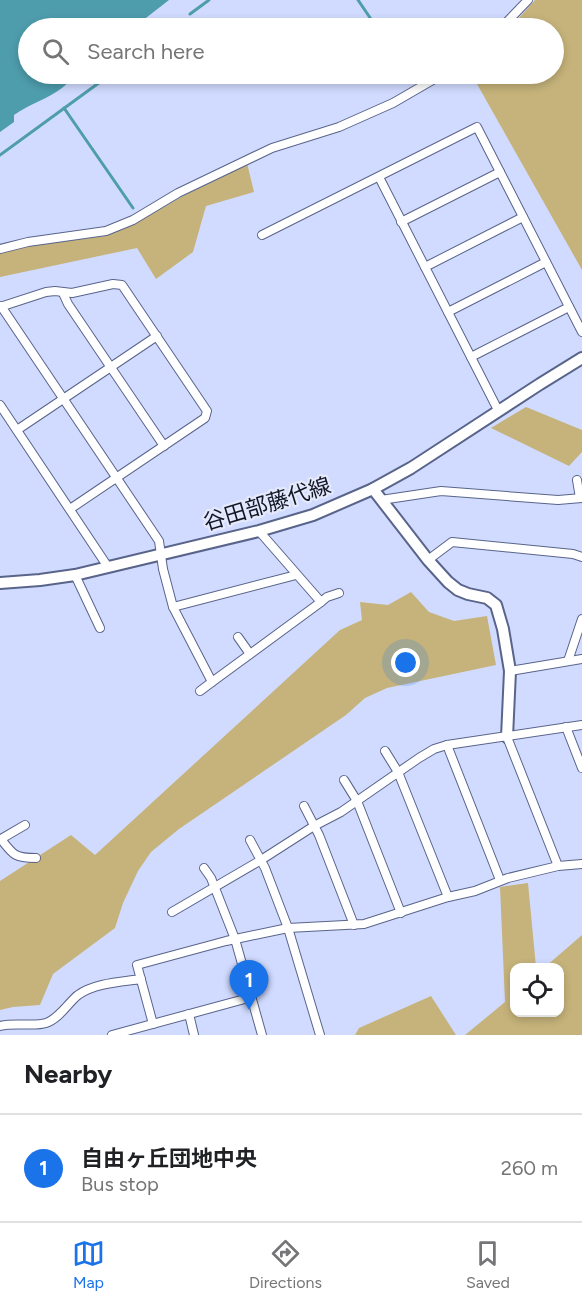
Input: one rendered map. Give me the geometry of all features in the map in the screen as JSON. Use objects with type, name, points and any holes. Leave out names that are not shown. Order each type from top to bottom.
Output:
[{"type":"main road","name":"谷田部藤代線","points":[[0,583],[75,575],[259,531],[313,515],[374,489],[427,458],[498,410],[582,358]]},
{"type":"main road","points":[[374,489],[448,582],[458,590],[487,598],[496,605],[510,670],[507,737]]},
{"type":"street","points":[[511,18],[528,0]]},
{"type":"street","points":[[0,249],[28,242],[106,231],[133,220],[178,193],[272,148],[339,127],[393,104],[426,84]]},
{"type":"street","points":[[262,235],[477,127],[582,332]]},
{"type":"street","points":[[401,222],[500,172]]},
{"type":"street","points":[[379,177],[498,410]]},
{"type":"street","points":[[425,267],[523,217]]},
{"type":"street","points":[[448,312],[546,262]]},
{"type":"street","points":[[70,509],[117,478],[205,418],[207,411],[122,285],[113,284],[72,293],[46,292],[1,307],[64,399],[117,478],[159,541],[163,569],[173,607],[212,682]]},
{"type":"street","points":[[63,293],[68,304],[164,446]]},
{"type":"street","points":[[471,357],[569,307]]},
{"type":"street","points":[[17,430],[157,336]]},
{"type":"street","points":[[0,405],[108,567]]},
{"type":"street","points":[[381,500],[441,491],[558,500],[581,498],[577,480]]},
{"type":"street","points":[[259,531],[321,602]]},
{"type":"street","points":[[429,560],[452,542],[573,554],[582,557]]},
{"type":"street","points":[[75,575],[100,628]]},
{"type":"street","points":[[173,607],[296,575]]},
{"type":"street","points":[[200,692],[327,597],[339,593]]},
{"type":"street","points":[[567,661],[582,619]]},
{"type":"street","points":[[238,637],[250,654]]},
{"type":"street","points":[[510,670],[582,659]]},
{"type":"street","points":[[172,912],[341,812],[434,749],[582,725]]},
{"type":"street","points":[[566,727],[582,768]]},
{"type":"street","points":[[507,737],[558,866]]},
{"type":"street","points":[[447,746],[500,880]]},
{"type":"street","points":[[385,751],[398,772],[448,897]]},
{"type":"street","points":[[344,780],[357,801],[401,913]]},
{"type":"street","points":[[304,807],[314,826],[354,926]]},
{"type":"street","points":[[25,825],[0,838],[12,854],[23,858],[36,858]]},
{"type":"street","points":[[250,840],[261,860],[288,928],[320,1035]]},
{"type":"street","points":[[153,1024],[137,965],[235,939],[288,928],[364,924],[448,897],[476,891],[500,880],[558,866],[582,864]]},
{"type":"street","points":[[204,868],[215,886],[235,939],[262,1035]]},
{"type":"street","points":[[0,1026],[47,1023],[87,990],[141,979]]},
{"type":"street","points":[[112,1035],[252,996]]},
{"type":"street","points":[[189,1014],[194,1035]]},
{"type":"shaded area","points":[[0,0],[169,0],[146,18],[18,18],[18,84],[66,84],[57,92],[14,115],[14,122],[0,132]]},
{"type":"shaded area","points":[[535,0],[582,0],[582,270],[477,84],[564,84],[564,18],[519,18]]},
{"type":"shaded area","points":[[247,163],[254,192],[206,206],[193,252],[156,279],[137,248],[0,277],[0,253],[20,247],[105,236],[136,223]]},
{"type":"shaded area","points":[[526,407],[582,430],[582,452],[569,466],[491,428]]},
{"type":"shaded area","points":[[411,592],[429,612],[454,621],[487,616],[496,665],[387,688],[365,698],[346,715],[179,829],[151,852],[138,871],[123,903],[115,928],[53,974],[40,1005],[0,1010],[0,881],[71,835],[95,855],[340,630],[362,620],[360,602],[388,605]]},
{"type":"shaded area","points":[[528,883],[536,963],[510,963],[510,1017],[564,1017],[564,963],[550,963],[582,935],[582,1035],[465,1035],[505,1002],[500,887]]},
{"type":"shaded area","points":[[431,996],[456,1035],[355,1035],[359,1028]]},
{"type":"waterway","points":[[190,14],[209,0]]},
{"type":"waterway","points":[[358,0],[370,18]]},
{"type":"waterway","points":[[0,155],[97,84]]},
{"type":"waterway","points":[[64,108],[133,208]]},
{"type":"place","name":"自由ヶ丘団地中央","points":[[249,1010]]}]
